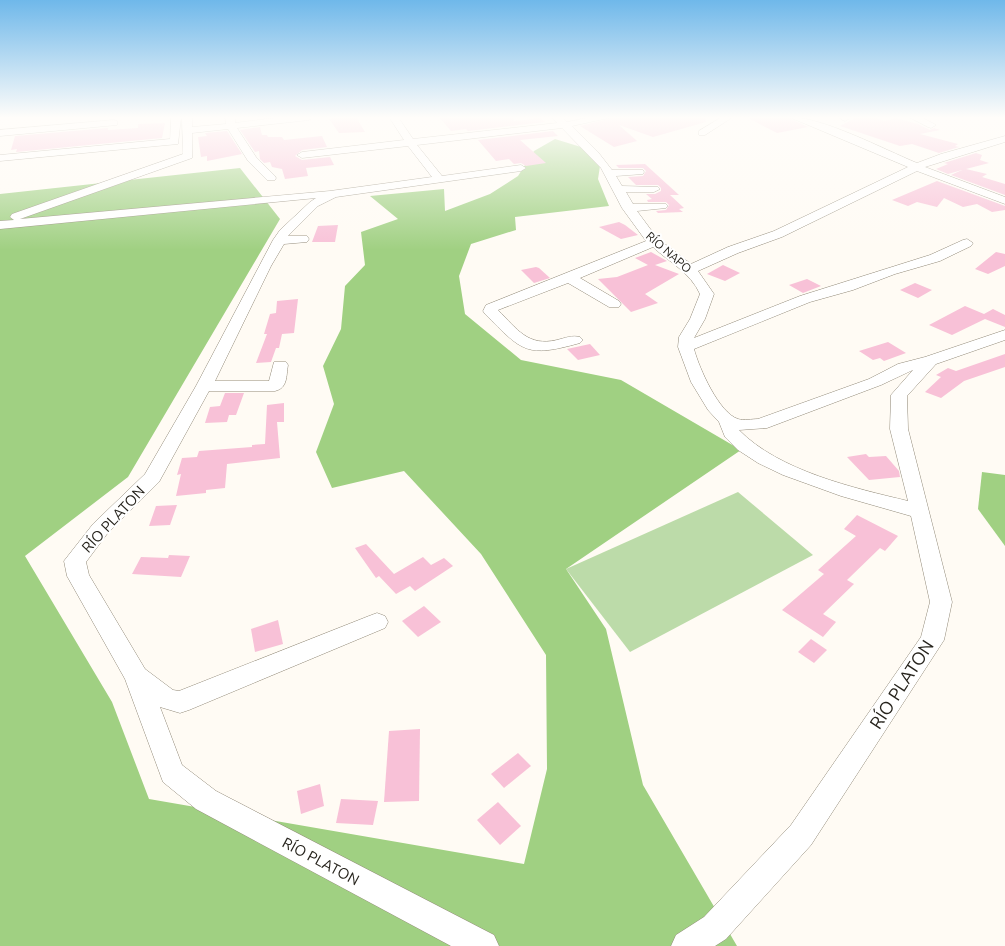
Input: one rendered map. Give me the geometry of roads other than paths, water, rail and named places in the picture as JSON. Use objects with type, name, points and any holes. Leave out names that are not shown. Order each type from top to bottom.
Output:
[{"type":"street","points":[[0,224],[173,161]]},
{"type":"street","points":[[254,161],[271,178]]},
{"type":"street","points":[[425,161],[438,178]]},
{"type":"street","name":"RÍO NAPO","points":[[599,161],[605,167],[628,208],[654,242],[691,269],[705,286],[708,294],[697,321],[686,339],[686,347]]},
{"type":"street","points":[[903,161],[1005,201]]},
{"type":"street","points":[[691,269],[733,250],[778,234],[931,161]]},
{"type":"street","name":"RÍO PLATON","points":[[483,946],[206,800],[172,773],[136,676],[78,576],[75,561],[100,528],[152,478],[234,330],[264,266],[279,240],[314,204],[333,194],[521,168]]},
{"type":"street","points":[[608,173],[639,172]]},
{"type":"street","points":[[618,189],[654,189]]},
{"type":"street","points":[[0,224],[333,194]]},
{"type":"street","points":[[628,208],[662,206]]},
{"type":"street","points":[[279,240],[303,239]]},
{"type":"street","points":[[575,340],[549,346],[530,346],[522,342],[490,311],[494,306],[569,278],[654,242]]},
{"type":"street","points":[[930,361],[904,367],[875,382],[761,424],[746,426],[728,422],[716,412],[691,366],[686,347],[805,299],[935,258],[968,244]]},
{"type":"street","points":[[569,278],[614,304]]},
{"type":"street","name":"RÍO PLATON","points":[[687,946],[715,928],[801,834],[932,640],[941,602],[899,429],[900,395],[930,361],[1005,335]]},
{"type":"street","points":[[204,386],[275,386],[280,365]]},
{"type":"street","points":[[728,422],[731,432],[744,446],[759,456],[803,476],[866,498],[920,511]]},
{"type":"street","points":[[136,676],[167,699],[180,702],[377,622]]}]
